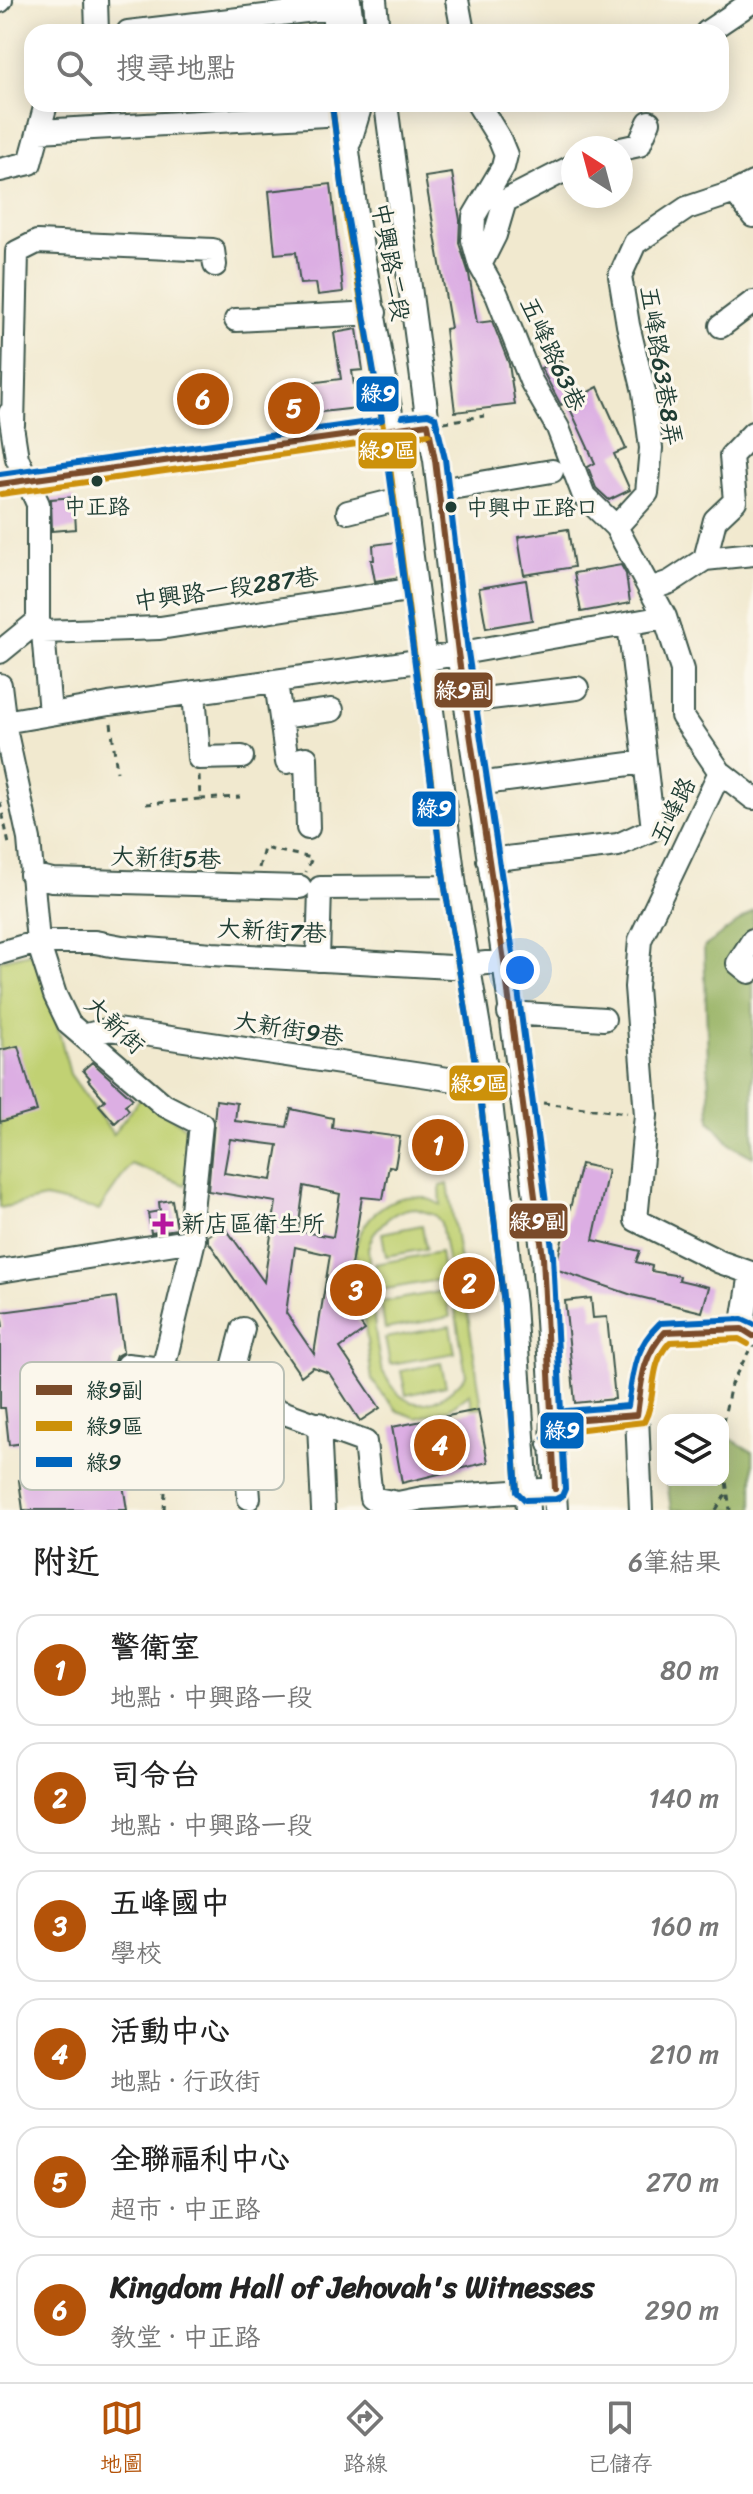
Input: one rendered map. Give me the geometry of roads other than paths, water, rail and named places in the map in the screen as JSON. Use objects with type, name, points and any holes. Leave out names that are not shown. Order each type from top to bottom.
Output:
[{"type":"street","points":[[96,0],[97,24]]},
{"type":"street","points":[[375,0],[377,24]]},
{"type":"street","points":[[457,0],[462,24]]},
{"type":"street","points":[[719,24],[753,1]]},
{"type":"street","points":[[186,24],[338,3]]},
{"type":"street","points":[[336,24],[338,3]]},
{"type":"street","points":[[338,3],[349,24]]},
{"type":"street","points":[[0,170],[30,163],[44,112]]},
{"type":"street","points":[[39,131],[284,112]]},
{"type":"street","name":"中興路二段","points":[[349,112],[347,152],[404,498],[455,887],[489,1085],[514,1305],[528,1500]]},
{"type":"street","name":"中興路二段","points":[[387,112],[458,653],[504,961],[543,1257],[556,1500]]},
{"type":"street","name":"五峰路63巷","points":[[483,112],[506,155],[503,167],[474,216],[473,240],[480,265],[497,295],[531,381],[558,428],[584,496],[616,527],[665,617]]},
{"type":"street","points":[[633,146],[639,145],[649,122]]},
{"type":"street","points":[[480,265],[495,235],[505,201],[561,172]]},
{"type":"street","points":[[744,187],[753,216]]},
{"type":"street","name":"五峰路63巷8弄","points":[[616,527],[647,493],[651,448],[644,392],[620,276],[635,243],[687,208],[744,187]]},
{"type":"street","points":[[13,425],[17,252],[37,242],[213,250],[215,265]]},
{"type":"street","points":[[721,326],[753,302]]},
{"type":"street","points":[[236,320],[375,313]]},
{"type":"street","points":[[0,364],[17,458],[38,504],[40,626],[50,713]]},
{"type":"street","points":[[0,484],[428,424]]},
{"type":"street","points":[[705,559],[715,520],[735,501],[731,456],[753,433]]},
{"type":"street","points":[[439,490],[552,471]]},
{"type":"street","points":[[348,512],[404,498]]},
{"type":"street","points":[[650,589],[670,582],[705,559],[753,554]]},
{"type":"street","name":"中興路一段287巷","points":[[40,626],[160,628],[415,589]]},
{"type":"street","points":[[4,722],[109,704],[425,660],[665,617]]},
{"type":"street","name":"五峰路","points":[[665,617],[682,670],[682,716],[720,772],[640,940],[636,987],[646,1115],[636,1220],[720,1262],[752,1273],[749,1336]]},
{"type":"street","points":[[488,860],[618,845],[653,829],[629,624]]},
{"type":"street","points":[[0,652],[40,626]]},
{"type":"street","points":[[276,682],[287,762],[306,758],[308,828]]},
{"type":"street","name":"大新街","points":[[0,685],[4,722],[29,839],[37,935],[55,995],[69,1024],[164,1105],[201,1124],[192,1210],[194,1240]]},
{"type":"street","points":[[465,701],[577,688]]},
{"type":"street","points":[[194,692],[199,758],[242,757]]},
{"type":"street","points":[[281,717],[332,710]]},
{"type":"street","points":[[477,784],[645,762]]},
{"type":"street","points":[[720,772],[753,798]]},
{"type":"street","name":"大新街5巷","points":[[31,875],[52,880],[300,887]]},
{"type":"street","points":[[318,960],[320,888],[455,887]]},
{"type":"street","points":[[0,938],[37,935]]},
{"type":"street","points":[[0,953],[37,935]]},
{"type":"street","name":"大新街7巷","points":[[37,935],[147,949],[318,960],[451,967],[504,961]]},
{"type":"street","points":[[753,940],[738,963],[749,972],[753,968]]},
{"type":"street","points":[[509,1013],[604,1019]]},
{"type":"street","name":"大新街9巷","points":[[83,1036],[110,1029],[489,1085]]},
{"type":"street","points":[[0,1271],[194,1240],[165,1362]]},
{"type":"street","points":[[238,1362],[243,1329]]},
{"type":"street","points":[[641,1510],[637,1415],[644,1367],[651,1347],[665,1332],[749,1336]]},
{"type":"street","points":[[284,1411],[365,1442],[371,1498],[400,1507],[423,1498],[556,1500]]},
{"type":"street","points":[[525,1447],[552,1444],[570,1420],[637,1415]]},
{"type":"street","points":[[319,1424],[323,1510]]},
{"type":"street","points":[[248,1490],[249,1498]]},
{"type":"place","name":"Kingdom Hall of Jehovah's Witnesses","points":[[203,399]]},
{"type":"place","name":"全聯福利中心","points":[[294,408]]},
{"type":"place","name":"中正路","points":[[97,481]]},
{"type":"place","name":"中興中正路口","points":[[451,507]]},
{"type":"place","name":"警衛室","points":[[438,1145]]},
{"type":"place","name":"新店區衛生所","points":[[163,1224]]},
{"type":"place","name":"司令台","points":[[469,1283]]},
{"type":"place","name":"五峰國中","points":[[356,1290]]},
{"type":"place","name":"活動中心","points":[[440,1445]]}]
